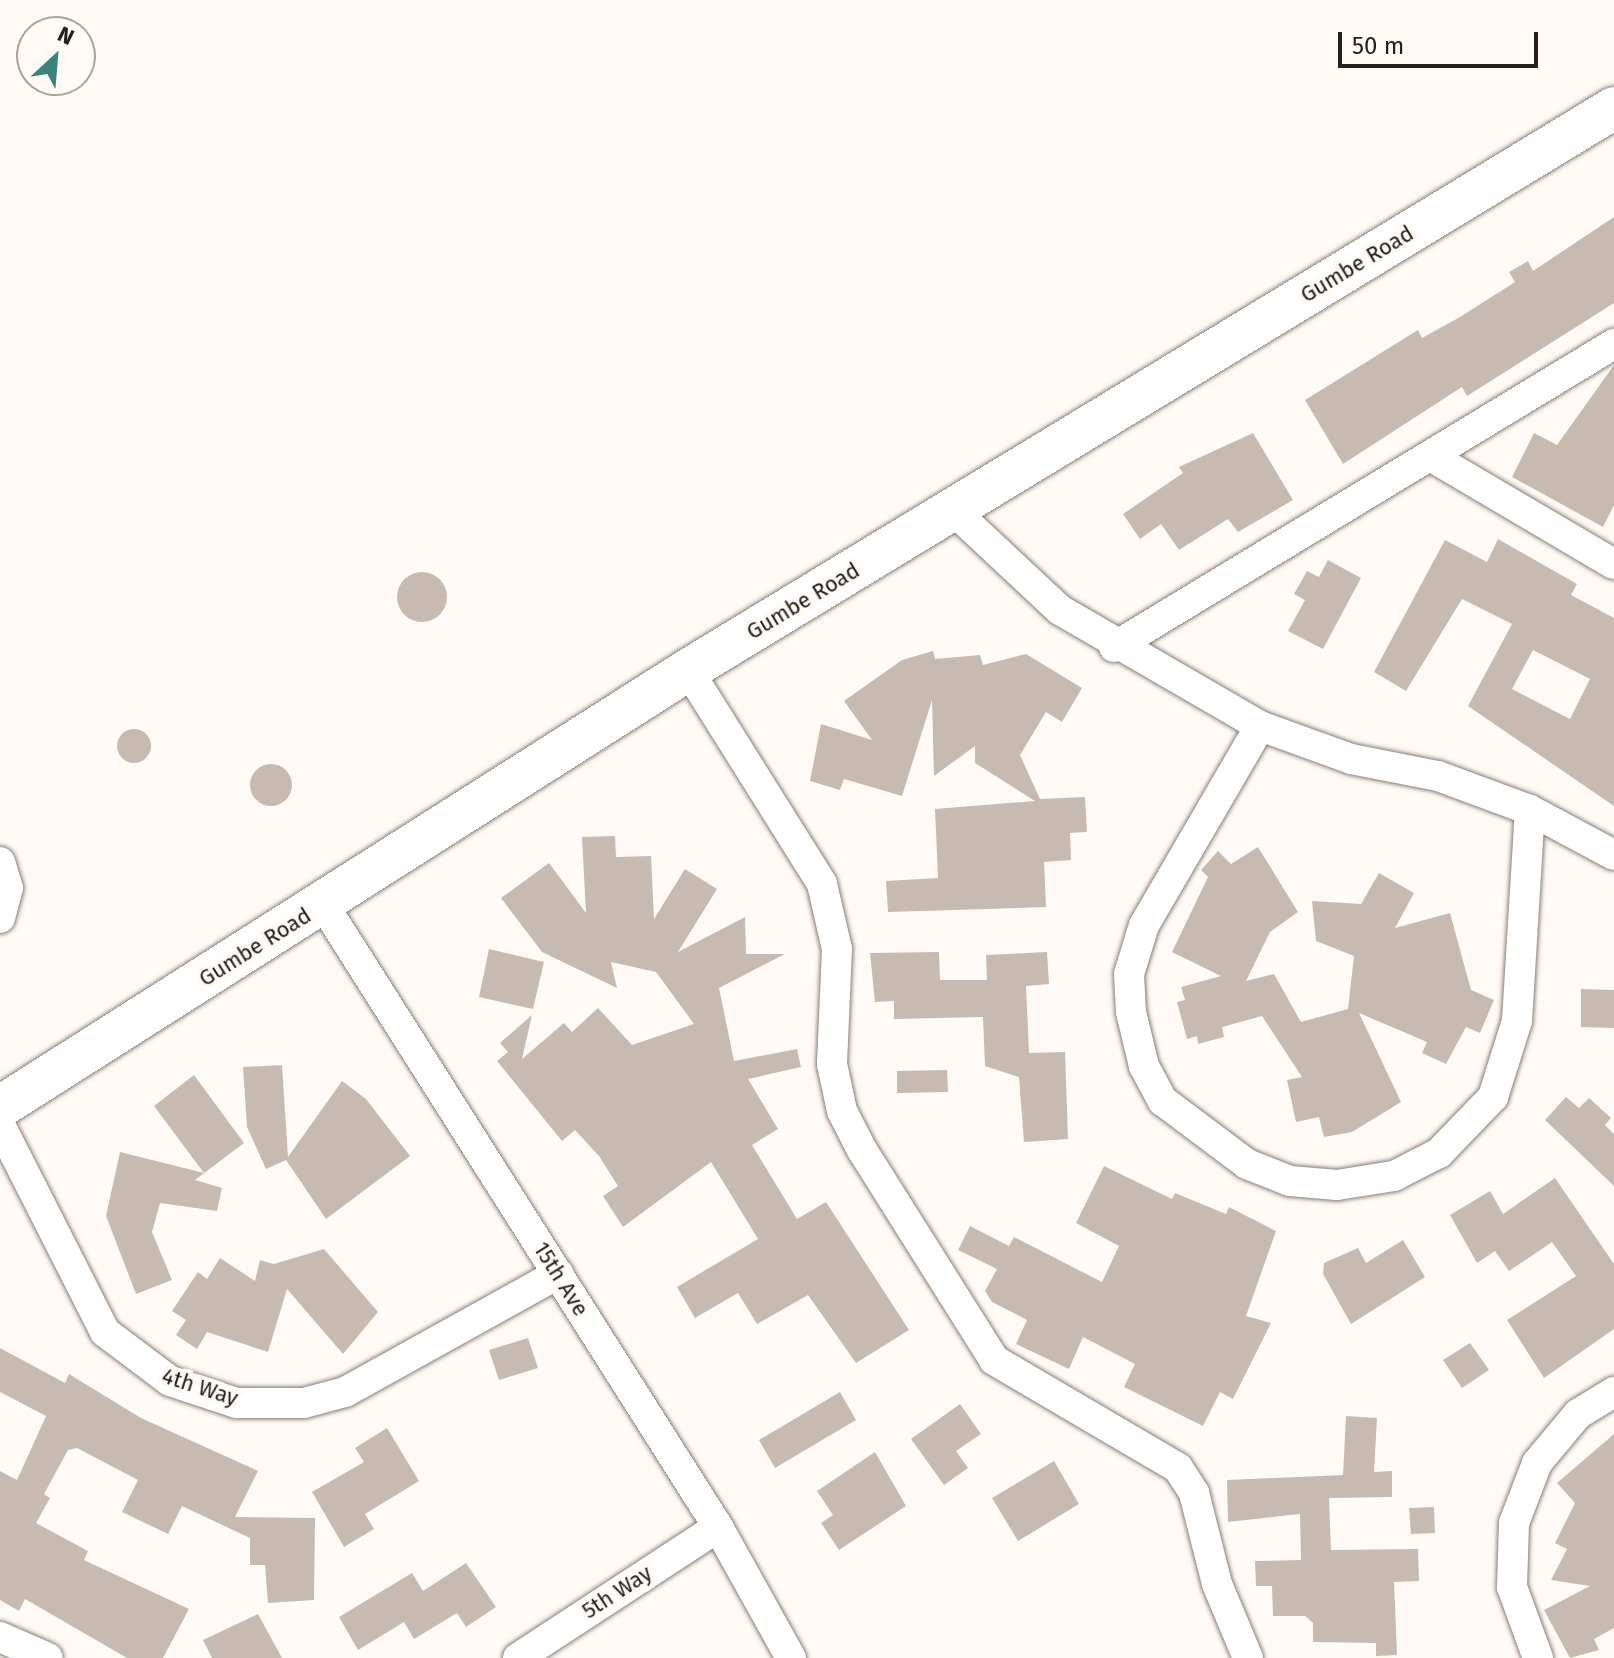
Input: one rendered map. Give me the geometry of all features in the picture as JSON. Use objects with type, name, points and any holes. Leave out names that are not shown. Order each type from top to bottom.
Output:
[{"type":"street","name":"Gumbe Road","points":[[0,1107],[688,670],[1614,108]]},
{"type":"street","points":[[1114,647],[1614,344]]},
{"type":"street","points":[[1432,457],[1614,564]]},
{"type":"street","points":[[953,510],[1013,572],[1114,647],[1260,726],[1315,749],[1438,776],[1530,810],[1614,855]]},
{"type":"street","points":[[688,670],[822,884],[837,949],[832,1064],[842,1111],[862,1150],[994,1360],[1178,1468],[1194,1493],[1217,1584],[1248,1658]]},
{"type":"street","points":[[1260,726],[1144,925],[1129,974],[1131,1012],[1144,1066],[1163,1101],[1247,1164],[1290,1181],[1337,1185],[1394,1176],[1439,1153],[1493,1097],[1517,1021],[1530,810]]},
{"type":"street","points":[[0,862],[8,888],[0,918]]},
{"type":"street","name":"15th Ave","points":[[323,904],[718,1527],[791,1658]]},
{"type":"street","name":"4th Way","points":[[0,1125],[105,1332],[170,1381],[236,1403],[304,1403],[345,1392],[558,1274]]},
{"type":"street","points":[[1538,1658],[1512,1587],[1514,1523],[1537,1463],[1578,1414],[1614,1392]]},
{"type":"street","name":"5th Way","points":[[518,1658],[718,1527]]},
{"type":"street","points":[[0,1637],[48,1658]]},
{"type":"building","points":[[1614,217],[1614,303],[1467,396],[1462,387],[1343,464],[1305,400],[1418,330],[1422,338],[1460,317],[1515,282],[1509,272],[1528,261],[1533,271]]},
{"type":"building","points":[[1614,365],[1614,505],[1603,527],[1512,477],[1534,433],[1557,445]]},
{"type":"building","points":[[1253,433],[1293,500],[1238,532],[1228,519],[1179,550],[1161,524],[1140,539],[1123,514],[1183,473],[1179,467]]},
{"type":"building","points":[[1498,539],[1577,584],[1571,595],[1614,618],[1614,806],[1468,706],[1512,624],[1462,599],[1406,691],[1374,672],[1445,540],[1487,562]],"holes":[[[1533,650],[1590,679],[1570,719],[1512,689]]]},
{"type":"building","points":[[1328,560],[1361,578],[1323,649],[1288,631],[1305,600],[1294,594],[1307,571],[1319,577]]},
{"type":"building","points":[[422,572],[440,579],[447,597],[440,615],[422,622],[404,615],[397,597],[404,579]]},
{"type":"building","points":[[933,651],[935,659],[980,655],[983,665],[1026,654],[1082,688],[1062,722],[1046,712],[1020,755],[1040,799],[1085,797],[1087,832],[1070,833],[1071,860],[1044,862],[1046,907],[888,912],[886,881],[938,878],[935,809],[1035,801],[975,763],[975,746],[934,776],[932,700],[902,796],[844,779],[840,790],[810,781],[821,724],[872,740],[844,701],[902,660]]},
{"type":"building","points":[[134,729],[146,734],[151,746],[146,758],[134,763],[122,758],[117,746],[122,734]]},
{"type":"building","points":[[271,764],[286,770],[292,785],[286,800],[271,806],[256,800],[250,785],[256,770]]},
{"type":"building","points":[[615,836],[616,857],[651,856],[654,919],[685,869],[717,889],[678,952],[745,917],[746,954],[785,954],[719,988],[734,1061],[797,1049],[801,1067],[748,1079],[778,1129],[752,1145],[797,1219],[826,1202],[909,1330],[856,1363],[808,1295],[757,1324],[738,1293],[695,1318],[677,1287],[758,1239],[711,1162],[623,1227],[603,1196],[618,1186],[599,1156],[575,1130],[562,1141],[497,1061],[508,1052],[500,1043],[532,1015],[522,1059],[564,1023],[572,1032],[598,1008],[632,1045],[694,1024],[656,972],[611,962],[617,988],[542,952],[501,898],[549,863],[586,913],[582,837]]},
{"type":"building","points":[[1258,847],[1298,912],[1270,932],[1246,981],[1274,974],[1301,1022],[1348,1009],[1354,956],[1316,941],[1312,901],[1361,904],[1379,873],[1414,893],[1395,928],[1450,913],[1471,990],[1494,1000],[1480,1033],[1466,1027],[1446,1064],[1422,1053],[1427,1042],[1359,1013],[1401,1102],[1352,1132],[1324,1137],[1319,1117],[1296,1122],[1287,1080],[1302,1077],[1262,1016],[1222,1027],[1224,1037],[1198,1044],[1197,1036],[1187,1039],[1177,1002],[1185,1000],[1181,987],[1221,976],[1172,952],[1208,877],[1201,870],[1218,851],[1231,864]]},
{"type":"building","points":[[489,949],[544,962],[533,1009],[479,997]]},
{"type":"building","points":[[939,952],[940,980],[987,980],[986,955],[1047,952],[1049,984],[1026,986],[1029,1053],[1065,1052],[1068,1139],[1024,1142],[1019,1077],[985,1066],[983,1017],[894,1019],[894,1001],[875,1002],[870,953]]},
{"type":"building","points":[[1581,989],[1614,990],[1614,1028],[1581,1027]]},
{"type":"building","points":[[282,1065],[288,1157],[342,1081],[366,1099],[410,1156],[326,1219],[286,1160],[266,1169],[247,1127],[243,1067]]},
{"type":"building","points":[[947,1070],[948,1092],[897,1093],[897,1071]]},
{"type":"building","points":[[194,1075],[244,1143],[195,1180],[222,1188],[217,1211],[160,1203],[152,1232],[172,1280],[136,1294],[106,1216],[120,1152],[204,1173],[154,1106]]},
{"type":"building","points":[[1566,1097],[1579,1108],[1589,1098],[1611,1118],[1605,1125],[1614,1134],[1614,1186],[1545,1120]]},
{"type":"building","points":[[1104,1166],[1172,1199],[1175,1193],[1226,1214],[1229,1207],[1276,1231],[1246,1316],[1271,1323],[1233,1399],[1220,1392],[1203,1426],[1124,1387],[1135,1364],[1083,1337],[1069,1369],[1016,1344],[1027,1320],[992,1302],[985,1291],[997,1269],[958,1250],[970,1226],[1009,1246],[1014,1237],[1102,1282],[1119,1246],[1076,1223]]},
{"type":"building","points":[[1555,1178],[1614,1264],[1614,1329],[1544,1378],[1507,1320],[1576,1276],[1552,1242],[1509,1271],[1495,1251],[1477,1263],[1450,1215],[1490,1191],[1503,1214]]},
{"type":"building","points":[[1403,1240],[1425,1277],[1351,1324],[1323,1274],[1324,1263],[1358,1248],[1366,1263]]},
{"type":"building","points":[[324,1249],[378,1312],[343,1354],[287,1289],[268,1352],[207,1332],[197,1349],[176,1335],[186,1320],[172,1311],[198,1272],[207,1279],[220,1258],[255,1281],[260,1260],[274,1264]]},
{"type":"building","points":[[528,1338],[538,1368],[499,1380],[489,1350]]},
{"type":"building","points":[[1470,1343],[1489,1370],[1462,1388],[1443,1360]]},
{"type":"building","points":[[0,1348],[65,1383],[69,1374],[141,1418],[258,1471],[235,1517],[315,1518],[314,1600],[268,1603],[265,1565],[250,1565],[250,1538],[182,1506],[168,1534],[122,1512],[138,1480],[77,1448],[68,1450],[44,1494],[50,1498],[36,1523],[88,1551],[84,1560],[189,1609],[163,1658],[127,1658],[25,1599],[19,1611],[0,1600],[0,1471],[17,1480],[46,1416],[0,1392]]},
{"type":"building","points":[[840,1392],[856,1420],[775,1468],[759,1440]]},
{"type":"building","points":[[960,1404],[981,1434],[956,1451],[968,1468],[944,1485],[911,1439]]},
{"type":"building","points":[[1346,1416],[1377,1418],[1374,1472],[1392,1471],[1392,1497],[1329,1498],[1331,1550],[1418,1549],[1419,1581],[1394,1582],[1397,1655],[1376,1656],[1376,1643],[1313,1642],[1313,1623],[1305,1616],[1273,1616],[1272,1586],[1256,1586],[1255,1561],[1301,1560],[1300,1514],[1228,1522],[1227,1480],[1343,1475]]},
{"type":"building","points":[[387,1428],[419,1481],[365,1514],[374,1529],[344,1547],[312,1492],[364,1462],[355,1448]]},
{"type":"building","points":[[1614,1434],[1614,1628],[1594,1639],[1599,1650],[1570,1658],[1544,1610],[1590,1586],[1551,1580],[1567,1549],[1555,1543],[1575,1503],[1557,1483]]},
{"type":"building","points":[[875,1452],[906,1506],[839,1550],[821,1523],[833,1515],[817,1491]]},
{"type":"building","points":[[1054,1461],[1079,1504],[1018,1541],[992,1498]]},
{"type":"building","points":[[1434,1507],[1435,1533],[1411,1534],[1409,1508]]},
{"type":"building","points":[[466,1563],[496,1607],[466,1627],[457,1613],[414,1639],[404,1622],[358,1650],[339,1617],[412,1573],[423,1591]]},
{"type":"building","points":[[258,1614],[282,1658],[212,1658],[203,1640]]}]
